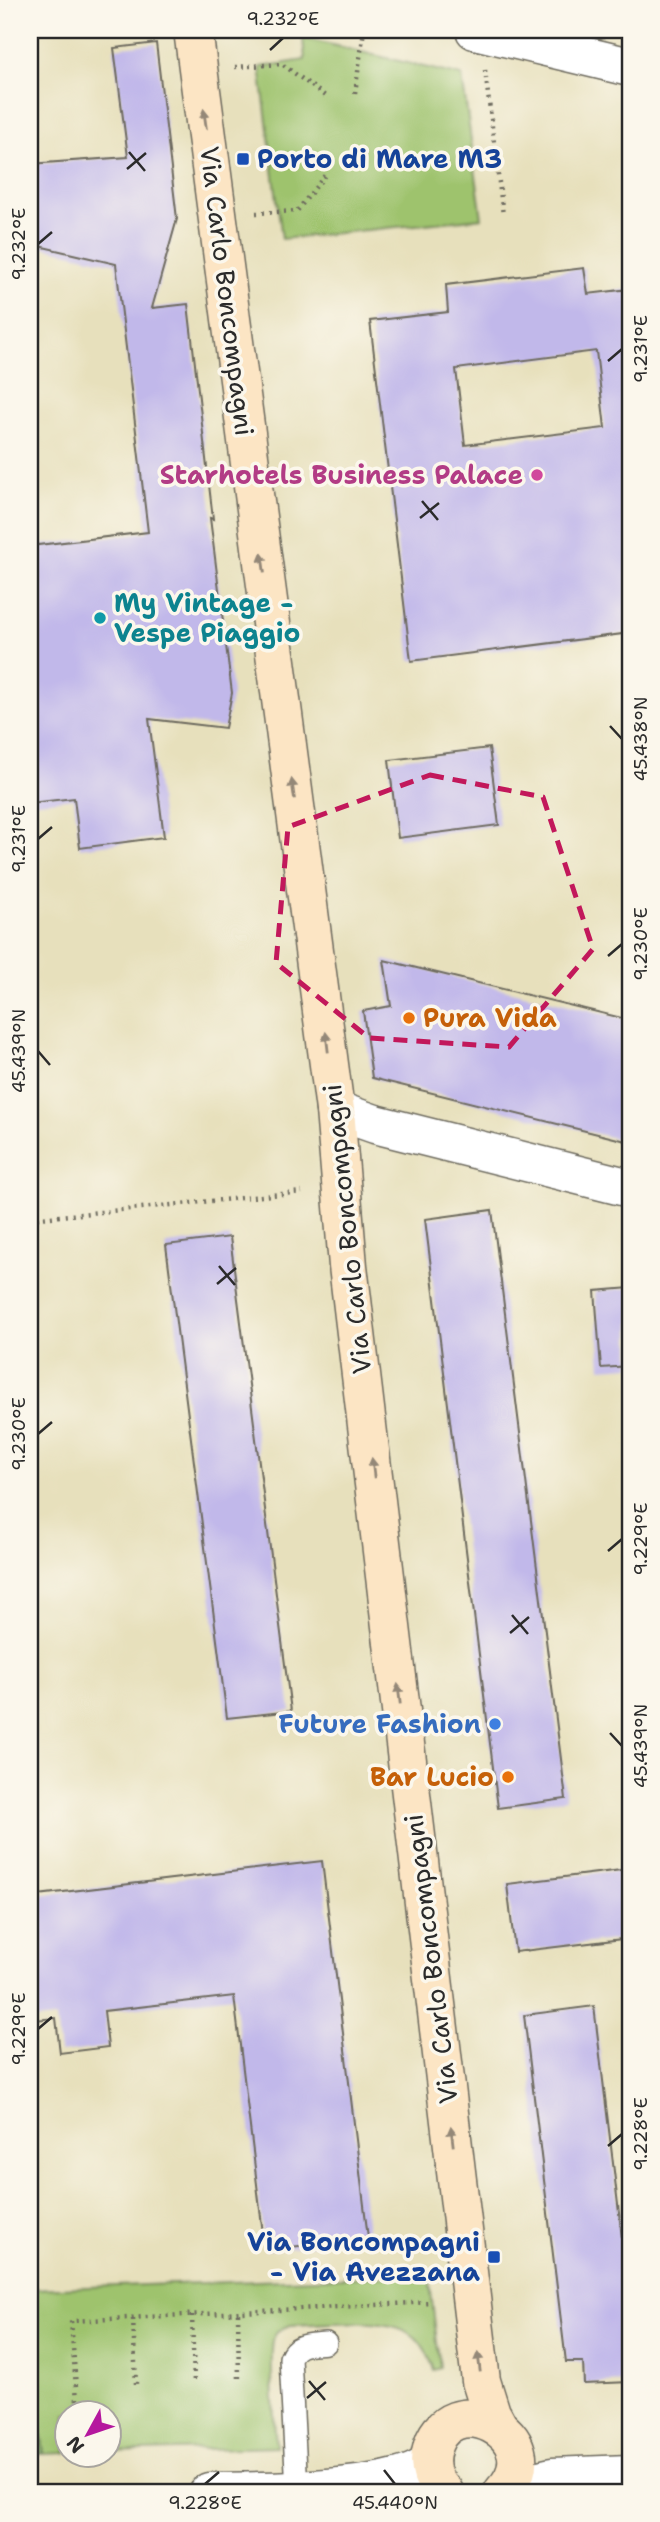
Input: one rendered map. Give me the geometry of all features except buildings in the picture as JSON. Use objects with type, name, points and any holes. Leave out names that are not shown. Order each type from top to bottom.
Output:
[{"type":"street","name":"Via Carlo Boncompagni","points":[[193,30],[335,1110],[348,1266],[481,2381],[506,2466]]},
{"type":"street","points":[[478,30],[630,67]]},
{"type":"street","points":[[335,1110],[375,1124],[630,1188]]},
{"type":"street","points":[[438,2480],[437,2437],[451,2424],[469,2418],[483,2419],[506,2466],[552,2477],[630,2474]]},
{"type":"street","points":[[209,2492],[297,2489],[391,2480],[427,2466],[438,2480]]},
{"type":"lane","points":[[297,2489],[290,2358],[293,2350],[299,2346],[326,2343]]},
{"type":"path","points":[[355,93],[364,30]]},
{"type":"path","points":[[478,30],[503,215]]},
{"type":"path","points":[[223,68],[282,64],[325,96]]},
{"type":"path","points":[[254,213],[297,211],[325,175]]},
{"type":"path","points":[[30,1219],[307,1192]]},
{"type":"path","points":[[77,2400],[71,2321],[440,2302]]},
{"type":"path","points":[[238,2314],[239,2382]]},
{"type":"path","points":[[192,2315],[194,2384]]},
{"type":"path","points":[[133,2318],[136,2384]]},
{"type":"highlighted area","points":[[430,775],[543,797],[593,949],[509,1047],[369,1038],[276,963],[288,827]]},
{"type":"green space","points":[[303,38],[462,76],[482,218],[282,239],[260,67],[305,60]]},
{"type":"green space","points":[[429,2275],[440,2368],[434,2370],[424,2348],[415,2337],[390,2325],[356,2322],[291,2325],[277,2332],[272,2345],[276,2447],[122,2452],[122,2400],[52,2400],[52,2454],[44,2454],[30,2342],[30,2289]]},
{"type":"green space","points":[[30,2342],[44,2454],[30,2454]]},
{"type":"place","name":"Porto di Mare M3","points":[[243,159]]},
{"type":"place","name":"Starhotels Business Palace","points":[[537,475]]},
{"type":"place","name":"My Vintage - Vespe Piaggio","points":[[100,618]]},
{"type":"place","name":"Pura Vida","points":[[409,1018]]},
{"type":"place","name":"Future Fashion","points":[[495,1724]]},
{"type":"place","name":"Bar Lucio","points":[[508,1777]]},
{"type":"place","name":"Via Boncompagni - Via Avezzana","points":[[494,2257]]}]
